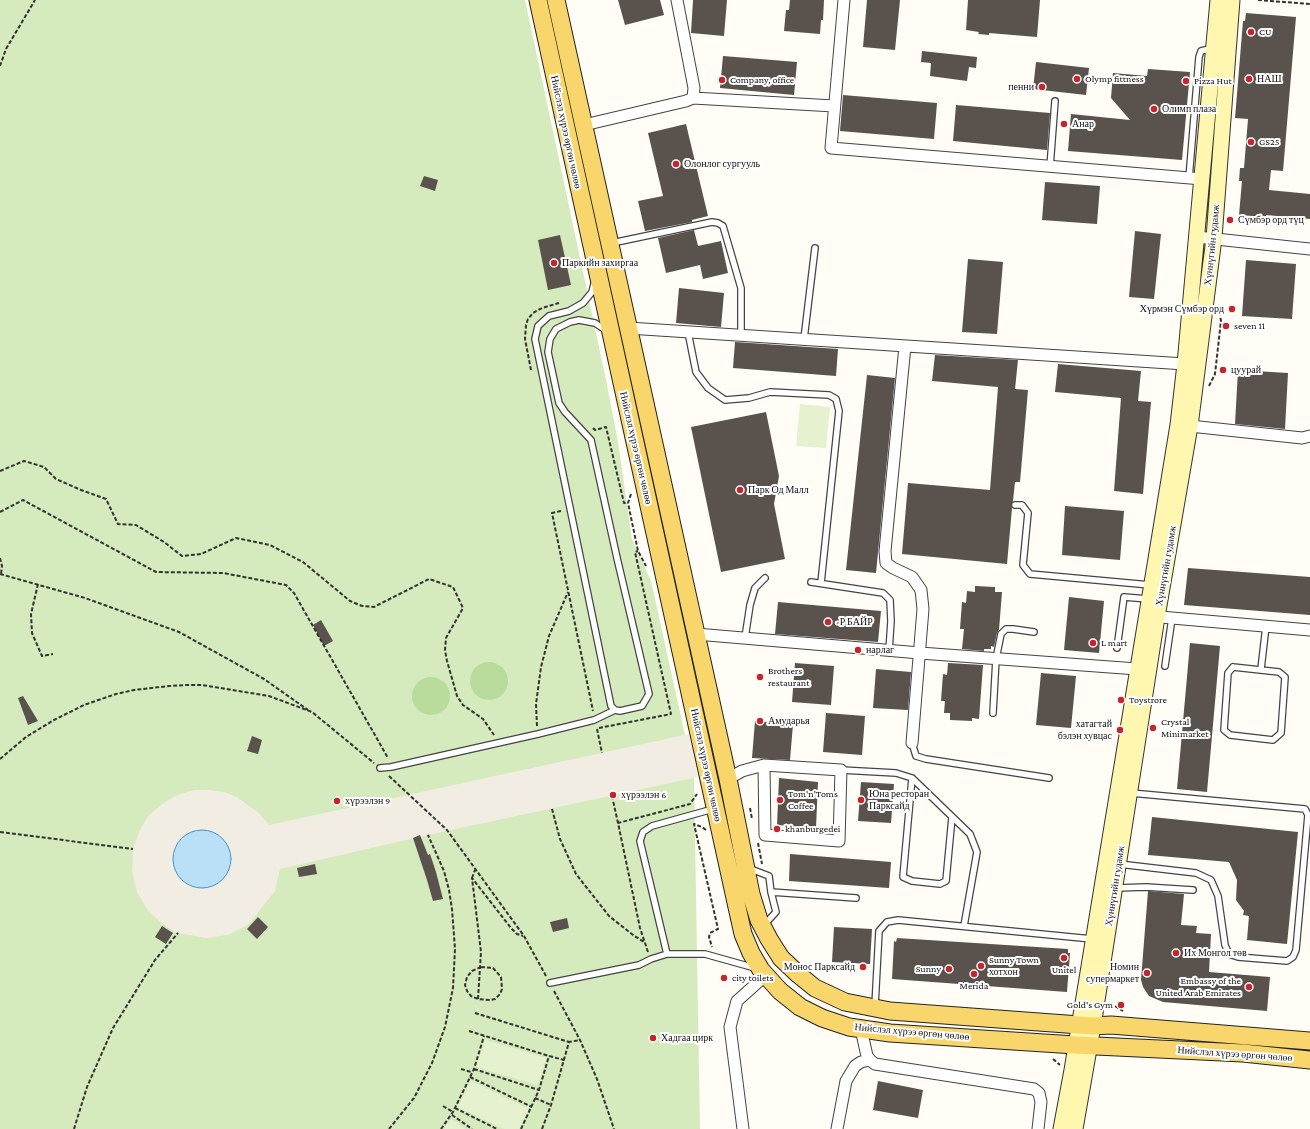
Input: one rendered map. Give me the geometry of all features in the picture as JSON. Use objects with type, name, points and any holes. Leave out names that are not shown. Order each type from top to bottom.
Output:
[{"type":"main road","name":"Нийслэл хүрээ өргөн чөлөө","points":[[538,0],[743,934],[751,953],[763,972],[780,991],[800,1007],[822,1018],[849,1027],[861,1029],[890,1033],[1243,1053],[1310,1060]]},
{"type":"main road","name":"Нийслэл хүрээ өргөн чөлөө","points":[[556,0],[728,779],[751,894],[758,920],[781,958],[815,988],[845,1002],[890,1011],[1086,1025],[1111,1025],[1310,1041]]},
{"type":"main road","name":"Хүннүгийн гудамж","points":[[1061,1129],[1086,1025],[1152,616],[1154,590],[1178,425],[1185,364],[1197,237],[1196,179],[1214,48],[1218,0]]},
{"type":"main road","name":"Хүннүгийн гудамж","points":[[1154,590],[1190,426],[1214,238],[1232,0]]},
{"type":"main road","points":[[571,155],[589,151]]},
{"type":"main road","points":[[674,620],[692,615]]},
{"type":"main road","name":"Хүннүгийн гудамж","points":[[1086,1025],[1093,939],[1108,887],[1118,864],[1123,792],[1137,669],[1152,616]]},
{"type":"main road","name":"Хүннүгийн гудамж","points":[[1075,1129],[1082,1045]]},
{"type":"street","points":[[677,0],[694,88],[693,98]]},
{"type":"street","points":[[844,0],[831,148],[1196,179]]},
{"type":"street","points":[[584,125],[686,101],[693,98],[834,106]]},
{"type":"street","points":[[1197,237],[1310,249]]},
{"type":"street","points":[[628,328],[1185,364]]},
{"type":"street","points":[[905,346],[885,551],[886,563],[912,577],[921,590],[923,609],[912,742]]},
{"type":"street","points":[[1190,426],[1302,438],[1310,436]]},
{"type":"street","points":[[1152,616],[1310,630]]},
{"type":"street","points":[[696,634],[889,651],[1137,669]]},
{"type":"street","points":[[728,779],[742,771],[764,765],[840,770],[839,841],[765,835],[764,765]]},
{"type":"street","points":[[743,1129],[730,1027],[737,1001],[763,972]]},
{"type":"street","points":[[861,1029],[866,1054],[872,1062],[1032,1088],[1039,1093],[1041,1102],[1038,1129]]},
{"type":"street","points":[[837,1129],[846,1081],[856,1066],[861,1062],[869,1060]]},
{"type":"lane","points":[[1050,167],[1055,101]]},
{"type":"lane","points":[[610,244],[712,222],[723,226],[741,288],[741,335]]},
{"type":"lane","points":[[804,339],[815,248]]},
{"type":"lane","points":[[597,274],[592,292],[583,303],[569,311],[549,316],[538,326],[535,340],[611,706],[614,710]]},
{"type":"lane","points":[[380,768],[391,767],[502,743],[594,720],[614,710],[620,711],[642,706],[649,694],[617,558],[592,440],[565,412],[559,403],[548,352],[550,339],[556,329],[570,322],[579,320],[595,323],[610,332]]},
{"type":"lane","points":[[688,332],[696,372],[708,388],[725,400],[748,398],[770,392],[829,395],[836,399],[839,410],[821,583]]},
{"type":"lane","points":[[1015,505],[1022,505],[1028,513],[1023,565],[1030,574],[1154,590]]},
{"type":"lane","points":[[745,638],[750,605],[755,588],[765,578]]},
{"type":"lane","points":[[812,582],[883,592],[890,600],[891,621],[889,651]]},
{"type":"lane","points":[[1117,648],[1124,597],[1154,590]]},
{"type":"lane","points":[[1165,666],[1172,618]]},
{"type":"lane","points":[[1261,670],[1266,626]]},
{"type":"lane","points":[[993,713],[996,659],[1002,634],[1006,629],[1034,632]]},
{"type":"lane","points":[[1233,667],[1261,670],[1279,672],[1284,677],[1281,733],[1273,740],[1230,735],[1224,730],[1228,673],[1233,667]]},
{"type":"lane","points":[[912,742],[916,756],[926,759],[1049,778]]},
{"type":"lane","points":[[840,770],[896,773],[912,778],[970,834],[976,852],[964,926]]},
{"type":"lane","points":[[912,778],[903,877],[912,882],[940,884],[946,880],[952,816]]},
{"type":"lane","points":[[1118,864],[1196,874],[1211,880],[1218,896],[1225,945],[1230,954],[1238,957],[1287,961],[1293,957],[1296,950],[1308,809],[1123,792]]},
{"type":"lane","points":[[667,954],[640,841],[643,832],[652,826],[716,808]]},
{"type":"lane","points":[[746,867],[769,876],[770,892],[776,912],[762,927]]},
{"type":"lane","points":[[1108,887],[1146,887],[1193,890]]},
{"type":"lane","points":[[770,892],[856,898]]},
{"type":"lane","points":[[874,1007],[879,931],[887,922],[898,920],[1093,939]]},
{"type":"lane","points":[[550,983],[639,965],[667,954],[705,954],[763,972]]},
{"type":"path","points":[[0,66],[6,49],[35,0]]},
{"type":"path","points":[[1258,0],[1310,4]]},
{"type":"path","points":[[0,471],[24,461],[44,466],[56,479],[81,490],[106,498],[118,524],[136,525],[164,542],[182,556],[201,554],[236,538],[270,545],[303,562],[350,601],[362,606],[374,607],[429,579],[453,587],[463,608],[446,638],[445,650],[457,696],[463,705],[483,719],[502,743]]},
{"type":"path","points":[[0,512],[23,500],[156,572],[222,573],[286,584],[294,593],[389,760],[391,767]]},
{"type":"path","points":[[597,729],[670,714],[634,552],[638,551]]},
{"type":"path","points":[[0,558],[2,566],[0,574],[85,598],[179,632],[264,679],[312,712],[380,768],[447,830],[524,936],[580,1040],[597,1079],[614,1129]]},
{"type":"path","points":[[38,584],[31,614],[32,633],[42,656],[53,654]]},
{"type":"path","points":[[537,729],[536,704],[541,667],[549,636],[568,591],[602,753]]},
{"type":"path","points":[[0,759],[26,737],[59,717],[84,705],[134,690],[169,686],[202,686],[269,696],[312,712]]},
{"type":"path","points":[[612,796],[618,823]]},
{"type":"path","points":[[552,808],[560,839],[576,874],[609,916],[645,943]]},
{"type":"path","points":[[750,808],[753,823]]},
{"type":"path","points":[[709,833],[702,827],[694,824],[718,929],[710,933],[709,937],[712,947],[719,949]]},
{"type":"path","points":[[0,832],[133,849]]},
{"type":"path","points":[[390,1129],[414,1098],[432,1063],[445,1027],[453,988],[455,949],[449,890],[444,871],[428,835]]},
{"type":"path","points":[[756,837],[764,874]]},
{"type":"path","points":[[475,870],[472,878],[480,936],[481,967],[478,999]]},
{"type":"path","points":[[472,878],[511,928],[517,934],[524,936]]},
{"type":"path","points":[[74,1129],[87,1087],[113,1028],[155,960],[178,933]]},
{"type":"path","points":[[481,967],[490,967],[496,970],[501,977],[503,986],[500,994],[495,999],[478,999],[470,995],[465,985],[465,979],[468,974],[474,970],[481,967]]},
{"type":"path","points":[[474,1013],[569,1042],[580,1040]]},
{"type":"path","points":[[470,1031],[564,1060]]},
{"type":"path","points":[[441,1129],[455,1108],[474,1069],[484,1036]]},
{"type":"path","points":[[542,1129],[551,1105],[569,1042]]},
{"type":"path","points":[[521,1129],[539,1090],[549,1056]]},
{"type":"path","points":[[461,1069],[472,1072]]},
{"type":"path","points":[[474,1069],[539,1090]]},
{"type":"path","points":[[470,1077],[532,1107]]},
{"type":"path","points":[[535,1098],[551,1105]]},
{"type":"path","points":[[444,1106],[472,1129]]},
{"type":"path","points":[[455,1108],[497,1129]]},
{"type":"green space","points":[[0,0],[525,0],[606,380],[618,442],[632,539],[651,581],[694,776],[700,1129],[0,1129]]},
{"type":"green space","points":[[800,404],[830,407],[826,448],[796,446]]},
{"type":"green space","points":[[485,662],[493,662],[503,667],[507,674],[507,688],[503,695],[493,700],[485,700],[475,695],[473,692],[470,685],[470,677],[475,667],[478,665]]},
{"type":"green space","points":[[427,677],[435,677],[445,682],[449,689],[449,703],[445,710],[435,715],[427,715],[417,710],[415,707],[412,700],[412,692],[417,682],[420,680]]},
{"type":"green space","points":[[485,1040],[546,1058],[538,1085],[476,1067]]},
{"type":"green space","points":[[471,1081],[529,1109],[519,1129],[504,1129],[458,1107]]},
{"type":"green space","points":[[451,1119],[465,1129],[444,1129]]},
{"type":"shaded area","points":[[689,734],[698,777],[428,835],[280,869],[275,891],[248,925],[228,935],[206,938],[178,933],[165,926],[148,911],[137,892],[132,871],[133,849],[139,832],[148,816],[162,804],[177,795],[195,790],[224,792],[237,797],[260,814],[269,825]]},
{"type":"water","points":[[202,830],[213,832],[226,843],[229,848],[231,859],[229,870],[218,883],[213,886],[202,888],[191,886],[178,875],[175,870],[173,859],[175,848],[186,835],[191,832]]},
{"type":"building","points":[[618,0],[660,0],[664,15],[625,25]]},
{"type":"building","points":[[693,0],[727,0],[724,36],[691,33]]},
{"type":"building","points":[[790,0],[824,0],[823,20],[821,20],[820,34],[784,31],[786,10],[789,10]]},
{"type":"building","points":[[867,0],[900,0],[895,50],[863,47]]},
{"type":"building","points":[[968,0],[1040,0],[1037,37],[989,33],[989,35],[978,34],[979,32],[966,30]]},
{"type":"building","points":[[1246,13],[1296,17],[1283,171],[1271,170],[1269,190],[1310,194],[1310,219],[1266,215],[1266,217],[1239,215],[1242,181],[1239,181],[1240,168],[1244,168],[1248,119],[1235,118],[1243,21],[1245,21]]},
{"type":"building","points":[[922,51],[977,57],[976,68],[969,67],[967,81],[930,76],[931,63],[921,62]]},
{"type":"building","points":[[723,56],[797,62],[794,95],[720,88]]},
{"type":"building","points":[[1036,62],[1089,68],[1086,95],[1033,89]]},
{"type":"building","points":[[1148,69],[1190,72],[1182,160],[1068,151],[1071,114],[1130,120],[1111,98],[1113,73],[1147,76]]},
{"type":"building","points":[[843,95],[937,103],[934,139],[840,131]]},
{"type":"building","points":[[956,105],[1050,113],[1047,150],[953,141]]},
{"type":"building","name":"Олонлог сургууль","points":[[686,124],[708,216],[692,220],[692,222],[645,231],[638,201],[663,196],[648,133]]},
{"type":"building","points":[[424,176],[438,180],[435,191],[420,186]]},
{"type":"building","points":[[1045,182],[1100,186],[1097,224],[1042,220]]},
{"type":"building","points":[[694,230],[698,246],[721,241],[728,273],[703,279],[700,265],[666,273],[658,238]]},
{"type":"building","points":[[1135,231],[1161,234],[1154,299],[1129,297]]},
{"type":"building","name":"Паркийн захиргаа","points":[[560,235],[571,285],[548,290],[538,240]]},
{"type":"building","points":[[968,259],[1003,262],[997,334],[962,332]]},
{"type":"building","points":[[1246,260],[1296,264],[1292,319],[1242,316]]},
{"type":"building","points":[[679,288],[724,293],[721,327],[676,323]]},
{"type":"building","points":[[735,342],[838,349],[836,376],[733,368]]},
{"type":"building","points":[[935,355],[1018,360],[1015,389],[1028,390],[1020,482],[1015,482],[1013,501],[1011,505],[1012,508],[1007,564],[902,554],[908,483],[990,490],[998,387],[932,381]]},
{"type":"building","points":[[1058,364],[1141,371],[1138,401],[1151,402],[1143,494],[1114,491],[1121,398],[1055,392]]},
{"type":"building","points":[[1238,370],[1288,373],[1285,429],[1235,424]]},
{"type":"building","points":[[867,375],[895,378],[876,573],[846,570]]},
{"type":"building","name":"Парк Од Малл","points":[[766,412],[779,476],[774,504],[785,559],[721,572],[691,427]]},
{"type":"building","points":[[1065,506],[1124,511],[1120,560],[1062,555]]},
{"type":"building","points":[[1188,568],[1310,577],[1310,615],[1184,605]]},
{"type":"building","points":[[975,586],[995,587],[995,592],[1002,592],[999,630],[994,647],[991,646],[991,649],[984,649],[984,651],[962,649],[964,629],[960,629],[962,602],[966,603],[967,591],[975,592]]},
{"type":"building","points":[[1069,597],[1104,601],[1099,653],[1064,650]]},
{"type":"building","name":"-Р БАЙР","points":[[778,602],[881,611],[878,642],[775,634]]},
{"type":"building","points":[[321,620],[333,641],[324,646],[313,625]]},
{"type":"building","points":[[1190,643],[1220,646],[1207,792],[1177,789]]},
{"type":"building","points":[[795,663],[834,666],[831,705],[792,702]]},
{"type":"building","points":[[948,663],[983,665],[979,719],[972,718],[972,721],[950,720],[950,713],[944,713],[945,701],[941,701],[943,674],[947,675]]},
{"type":"building","points":[[876,669],[911,672],[908,710],[873,708]]},
{"type":"building","points":[[1041,673],[1076,676],[1071,728],[1036,725]]},
{"type":"building","points":[[23,696],[38,721],[28,725],[18,698]]},
{"type":"building","points":[[826,713],[865,716],[862,755],[823,752]]},
{"type":"building","points":[[755,721],[793,724],[790,760],[752,758]]},
{"type":"building","points":[[252,736],[262,740],[258,754],[247,751]]},
{"type":"building","points":[[779,778],[818,782],[816,828],[777,825]]},
{"type":"building","points":[[861,782],[894,784],[891,823],[858,821]]},
{"type":"building","points":[[1152,817],[1298,832],[1287,944],[1247,940],[1249,916],[1243,915],[1244,911],[1236,900],[1237,880],[1229,862],[1148,855]]},
{"type":"building","points":[[420,835],[428,855],[430,854],[443,899],[433,901],[413,838]]},
{"type":"building","points":[[790,854],[891,862],[889,888],[789,881]]},
{"type":"building","points":[[315,864],[317,874],[299,877],[297,868]]},
{"type":"building","name":"Их Монгол төв","points":[[1148,891],[1184,894],[1181,925],[1197,926],[1196,933],[1211,934],[1209,972],[1270,977],[1267,1011],[1163,1002],[1149,996],[1143,987],[1141,980]]},
{"type":"building","points":[[258,917],[268,927],[257,939],[247,929]]},
{"type":"building","points":[[567,918],[569,928],[553,932],[550,922]]},
{"type":"building","points":[[162,926],[173,933],[166,944],[155,937]]},
{"type":"building","points":[[834,927],[872,929],[870,964],[832,962]]},
{"type":"building","name":"Sunny Town хотхон","points":[[897,938],[1068,949],[1068,953],[1070,953],[1067,992],[892,979],[894,941],[896,942]]},
{"type":"building","points":[[878,1081],[923,1090],[918,1118],[873,1110]]},
{"type":"place","name":"CU","points":[[1251,32]]},
{"type":"place","name":"Olymp fittness","points":[[1077,79]]},
{"type":"place","name":"НАШ","points":[[1249,79]]},
{"type":"place","name":"Company, office","points":[[722,80]]},
{"type":"place","name":"Pizza Hut","points":[[1186,81]]},
{"type":"place","name":"пенни","points":[[1042,87]]},
{"type":"place","name":"Олимп плаза","points":[[1154,109]]},
{"type":"place","name":"Анар","points":[[1064,124]]},
{"type":"place","name":"GS25","points":[[1251,142]]},
{"type":"place","name":"Олонлог сургууль","points":[[676,164]]},
{"type":"place","name":"Сүмбэр орд түц","points":[[1230,220]]},
{"type":"place","name":"Паркийн захиргаа","points":[[554,263]]},
{"type":"place","name":"Хүрмэн Сүмбэр орд","points":[[1232,309]]},
{"type":"place","name":"seven 11","points":[[1226,326]]},
{"type":"place","name":"цуурай","points":[[1223,370]]},
{"type":"place","name":"Парк Од Малл","points":[[740,490]]},
{"type":"place","name":"-Р БАЙР","points":[[828,622]]},
{"type":"place","name":"L mart","points":[[1093,643]]},
{"type":"place","name":"нарлаг","points":[[858,650]]},
{"type":"place","name":"Brothers restaurant","points":[[760,677]]},
{"type":"place","name":"Toystrore","points":[[1121,700]]},
{"type":"place","name":"Амударья","points":[[760,721]]},
{"type":"place","name":"Crystal Minimarket","points":[[1153,728]]},
{"type":"place","name":"хатагтай бэлэн хувцас","points":[[1120,730]]},
{"type":"place","name":"хүрээлэн 6","points":[[613,795]]},
{"type":"place","name":"Tom'n'Toms Coffee","points":[[780,800]]},
{"type":"place","name":"Юна ресторан Парксайд","points":[[861,800]]},
{"type":"place","name":"хүрээлэн 9","points":[[337,801]]},
{"type":"place","name":"khanburgedei","points":[[777,829]]},
{"type":"place","name":"Их Монгол төв","points":[[1176,953]]},
{"type":"place","name":"Unitel","points":[[1064,958]]},
{"type":"place","name":"Sunny Town хотхон","points":[[981,966]]},
{"type":"place","name":"Монос Парксайд","points":[[863,967]]},
{"type":"place","name":"Sunny","points":[[949,969]]},
{"type":"place","name":"Номин супермаркет","points":[[1147,973]]},
{"type":"place","name":"Merida","points":[[974,974]]},
{"type":"place","name":"city toilets","points":[[724,978]]},
{"type":"place","name":"Embassy of the United Arab Emirates","points":[[1249,987]]},
{"type":"place","name":"Gold's Gym","points":[[1121,1005]]},
{"type":"place","name":"Хадгаа цирк","points":[[653,1038]]}]
